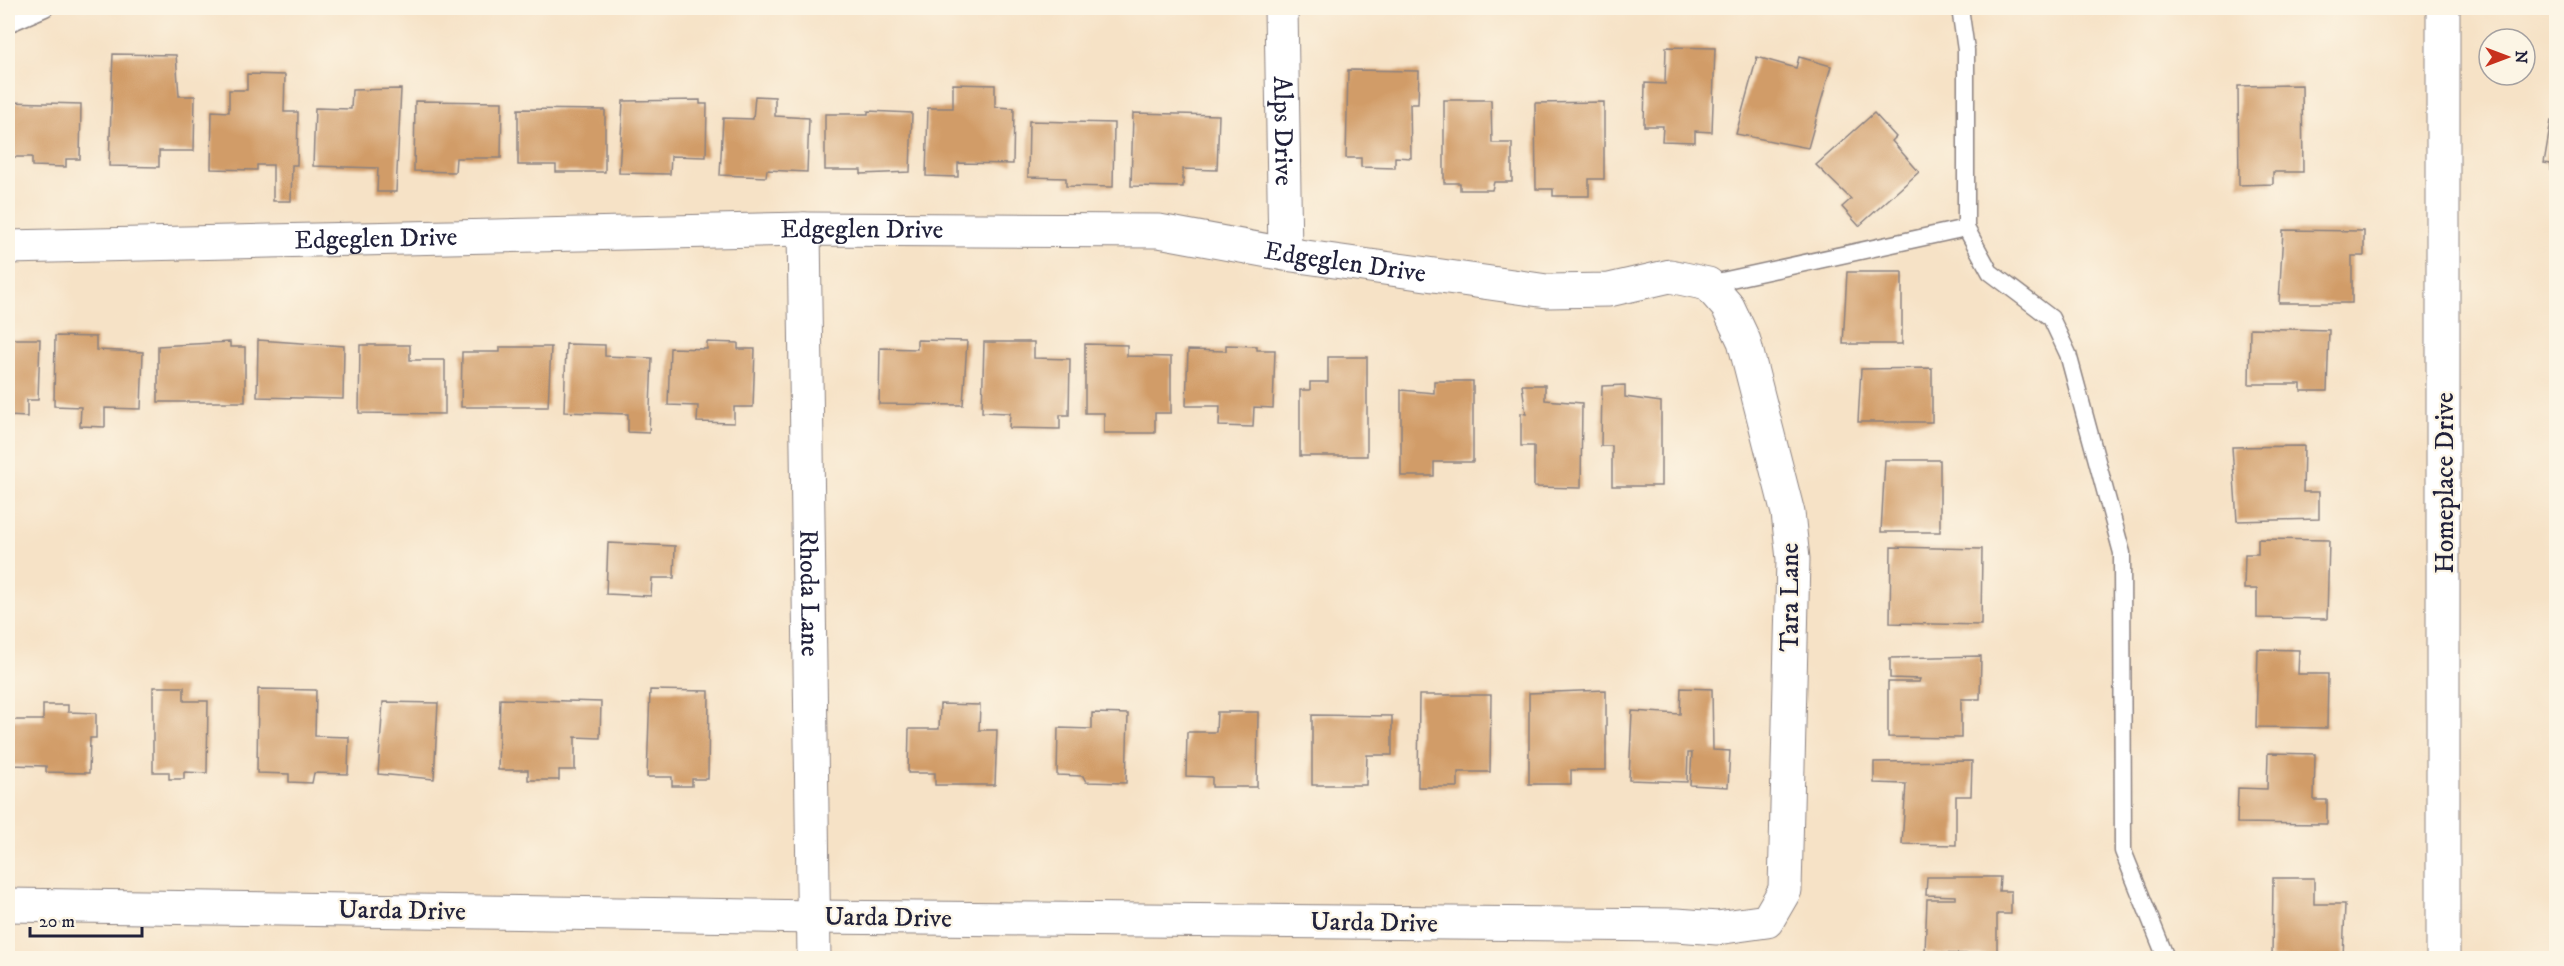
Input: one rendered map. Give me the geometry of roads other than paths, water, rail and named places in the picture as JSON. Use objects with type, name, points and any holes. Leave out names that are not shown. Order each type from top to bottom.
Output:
[{"type":"street","name":"Alps Drive","points":[[1281,8],[1285,254]]},
{"type":"street","name":"Homeplace Drive","points":[[2443,8],[2443,958]]},
{"type":"street","name":"Edgeglen Drive","points":[[8,247],[804,229],[1159,231],[1285,254],[1547,291],[1609,290],[1670,276],[1708,284]]},
{"type":"street","name":"Rhoda Lane","points":[[804,229],[814,958]]},
{"type":"street","name":"Tara Lane","points":[[1708,284],[1728,307],[1744,341],[1788,513],[1793,560],[1785,890],[1767,921]]},
{"type":"street","name":"Uarda Drive","points":[[8,905],[814,917],[1653,925],[1717,928],[1767,921]]},
{"type":"lane","points":[[8,24],[45,8]]},
{"type":"lane","points":[[1960,8],[1966,50],[1966,228],[1990,272],[2051,318],[2071,365],[2122,553],[2123,851],[2166,958]]},
{"type":"lane","points":[[1708,284],[1966,228]]}]
